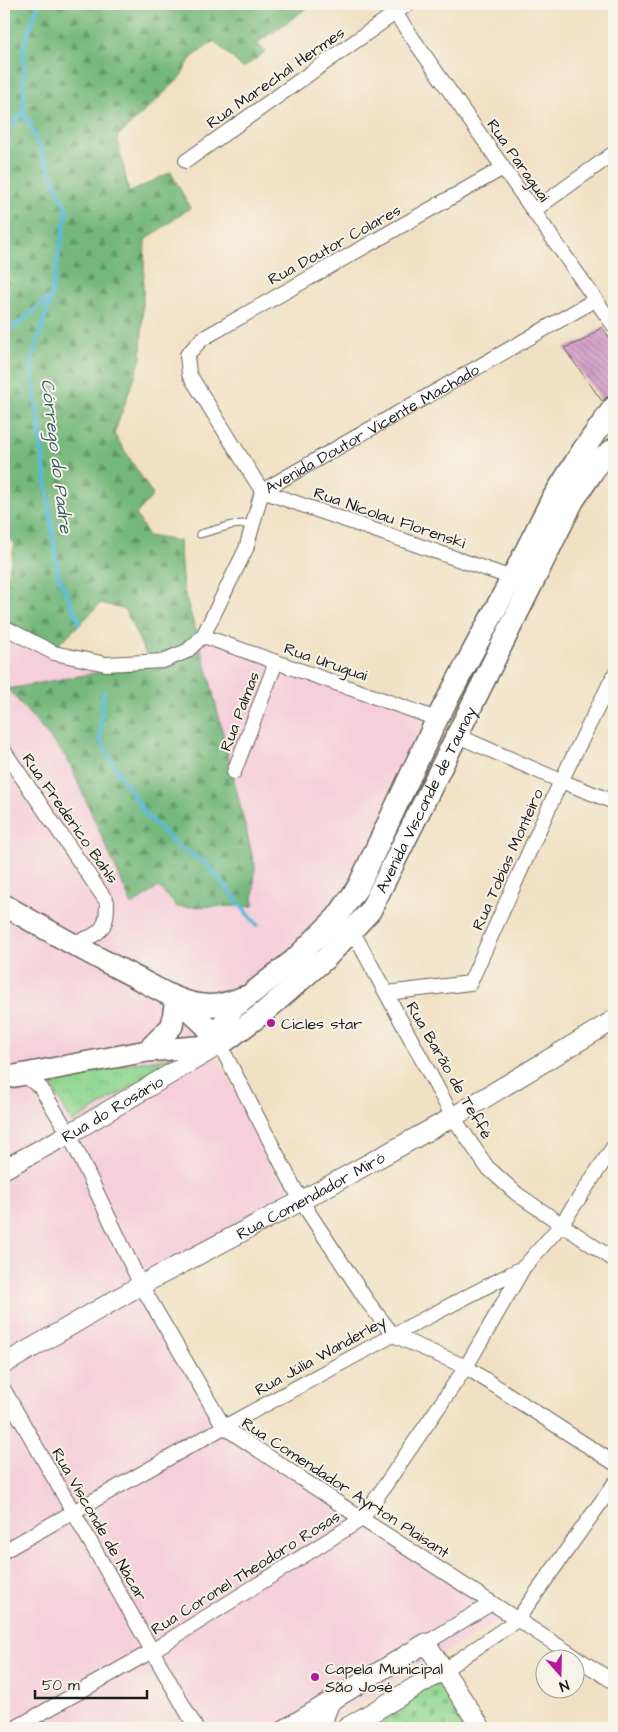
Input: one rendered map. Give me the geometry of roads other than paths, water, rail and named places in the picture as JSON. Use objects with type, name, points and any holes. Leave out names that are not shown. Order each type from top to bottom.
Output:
[{"type":"main road","name":"Avenida Visconde de Taunay","points":[[247,996],[294,960],[337,917],[353,895],[437,719],[551,501],[614,406]]},
{"type":"main road","name":"Avenida Visconde de Taunay","points":[[220,1045],[263,1013],[326,958],[370,911],[573,501],[602,458],[614,449]]},
{"type":"main road","points":[[4,905],[68,943],[176,998],[197,1005],[214,1005],[228,1003],[247,996]]},
{"type":"main road","points":[[220,1045],[220,1035],[226,1018],[232,1009],[247,996]]},
{"type":"main road","points":[[176,998],[205,1025],[220,1045]]},
{"type":"main road","points":[[148,1051],[172,1026],[176,998]]},
{"type":"main road","name":"Rua Comendador Miró","points":[[4,1364],[141,1285],[301,1201],[453,1117],[614,1020]]},
{"type":"main road","points":[[14,1076],[148,1051],[176,1047],[220,1045]]},
{"type":"main road","name":"Rua do Rosário","points":[[4,1169],[69,1134],[220,1045]]},
{"type":"main road","points":[[287,1728],[426,1643],[481,1728]]},
{"type":"main road","points":[[346,1728],[444,1670]]},
{"type":"main road","points":[[324,1728],[324,1717],[330,1702]]},
{"type":"street","name":"Rua Marechal Hermes","points":[[186,161],[408,4]]},
{"type":"street","name":"Rua Paraguai","points":[[395,13],[595,300],[613,322]]},
{"type":"street","points":[[533,211],[614,153]]},
{"type":"street","name":"Rua Doutor Colares","points":[[262,491],[189,374],[187,355],[202,339],[503,168]]},
{"type":"street","name":"Avenida Doutor Vicente Machado","points":[[4,627],[54,653],[106,664],[163,661],[187,651],[203,636],[246,549],[262,491],[595,300]]},
{"type":"street","name":"Rua Nicolau Florenski","points":[[262,491],[512,578]]},
{"type":"street","name":"Rua Uruguai","points":[[203,636],[437,719]]},
{"type":"street","name":"Rua Palmas","points":[[234,772],[276,662]]},
{"type":"street","name":"Rua Tobias Monteiro","points":[[387,993],[470,982],[561,781],[614,675]]},
{"type":"street","points":[[458,736],[614,802]]},
{"type":"street","points":[[4,745],[7,756]]},
{"type":"street","name":"Rua Frederico Bahls","points":[[7,756],[107,902],[105,922],[99,931],[88,938],[68,943]]},
{"type":"street","name":"Rua Barão de Teffé","points":[[352,930],[453,1117],[487,1167],[517,1194],[614,1260]]},
{"type":"street","points":[[220,1045],[301,1201],[367,1301],[393,1335],[466,1367],[614,1463]]},
{"type":"street","name":"Rua Comendador Ayrton Plaisant","points":[[14,1076],[41,1088],[69,1134],[141,1285],[224,1427],[516,1620],[614,1682]]},
{"type":"street","name":"Rua Coronel Theodoro Rosas","points":[[15,1728],[152,1651],[362,1519],[466,1367],[524,1267],[561,1225],[614,1146]]},
{"type":"street","name":"Rua Júlia Wanderley","points":[[4,1551],[224,1427],[393,1335],[524,1267]]},
{"type":"street","name":"Rua Visconde de Nácar","points":[[4,1390],[196,1728]]},
{"type":"street","points":[[444,1670],[516,1620],[614,1484]]},
{"type":"street","points":[[426,1643],[492,1603]]},
{"type":"lane","points":[[200,534],[232,525],[253,523]]},
{"type":"waterway","name":"Córrego do Padre","points":[[38,4],[24,45],[24,111],[67,210],[51,297],[31,364],[58,575],[80,623]]},
{"type":"waterway","points":[[4,135],[24,111]]},
{"type":"waterway","points":[[4,333],[50,298]]},
{"type":"waterway","name":"Córrego do Padre","points":[[103,692],[100,739],[115,767],[146,815],[178,847],[206,863],[257,925]]},
{"type":"place","name":"Cicles star","points":[[271,1023]]},
{"type":"place","name":"Capela Municipal São José","points":[[315,1677]]}]
